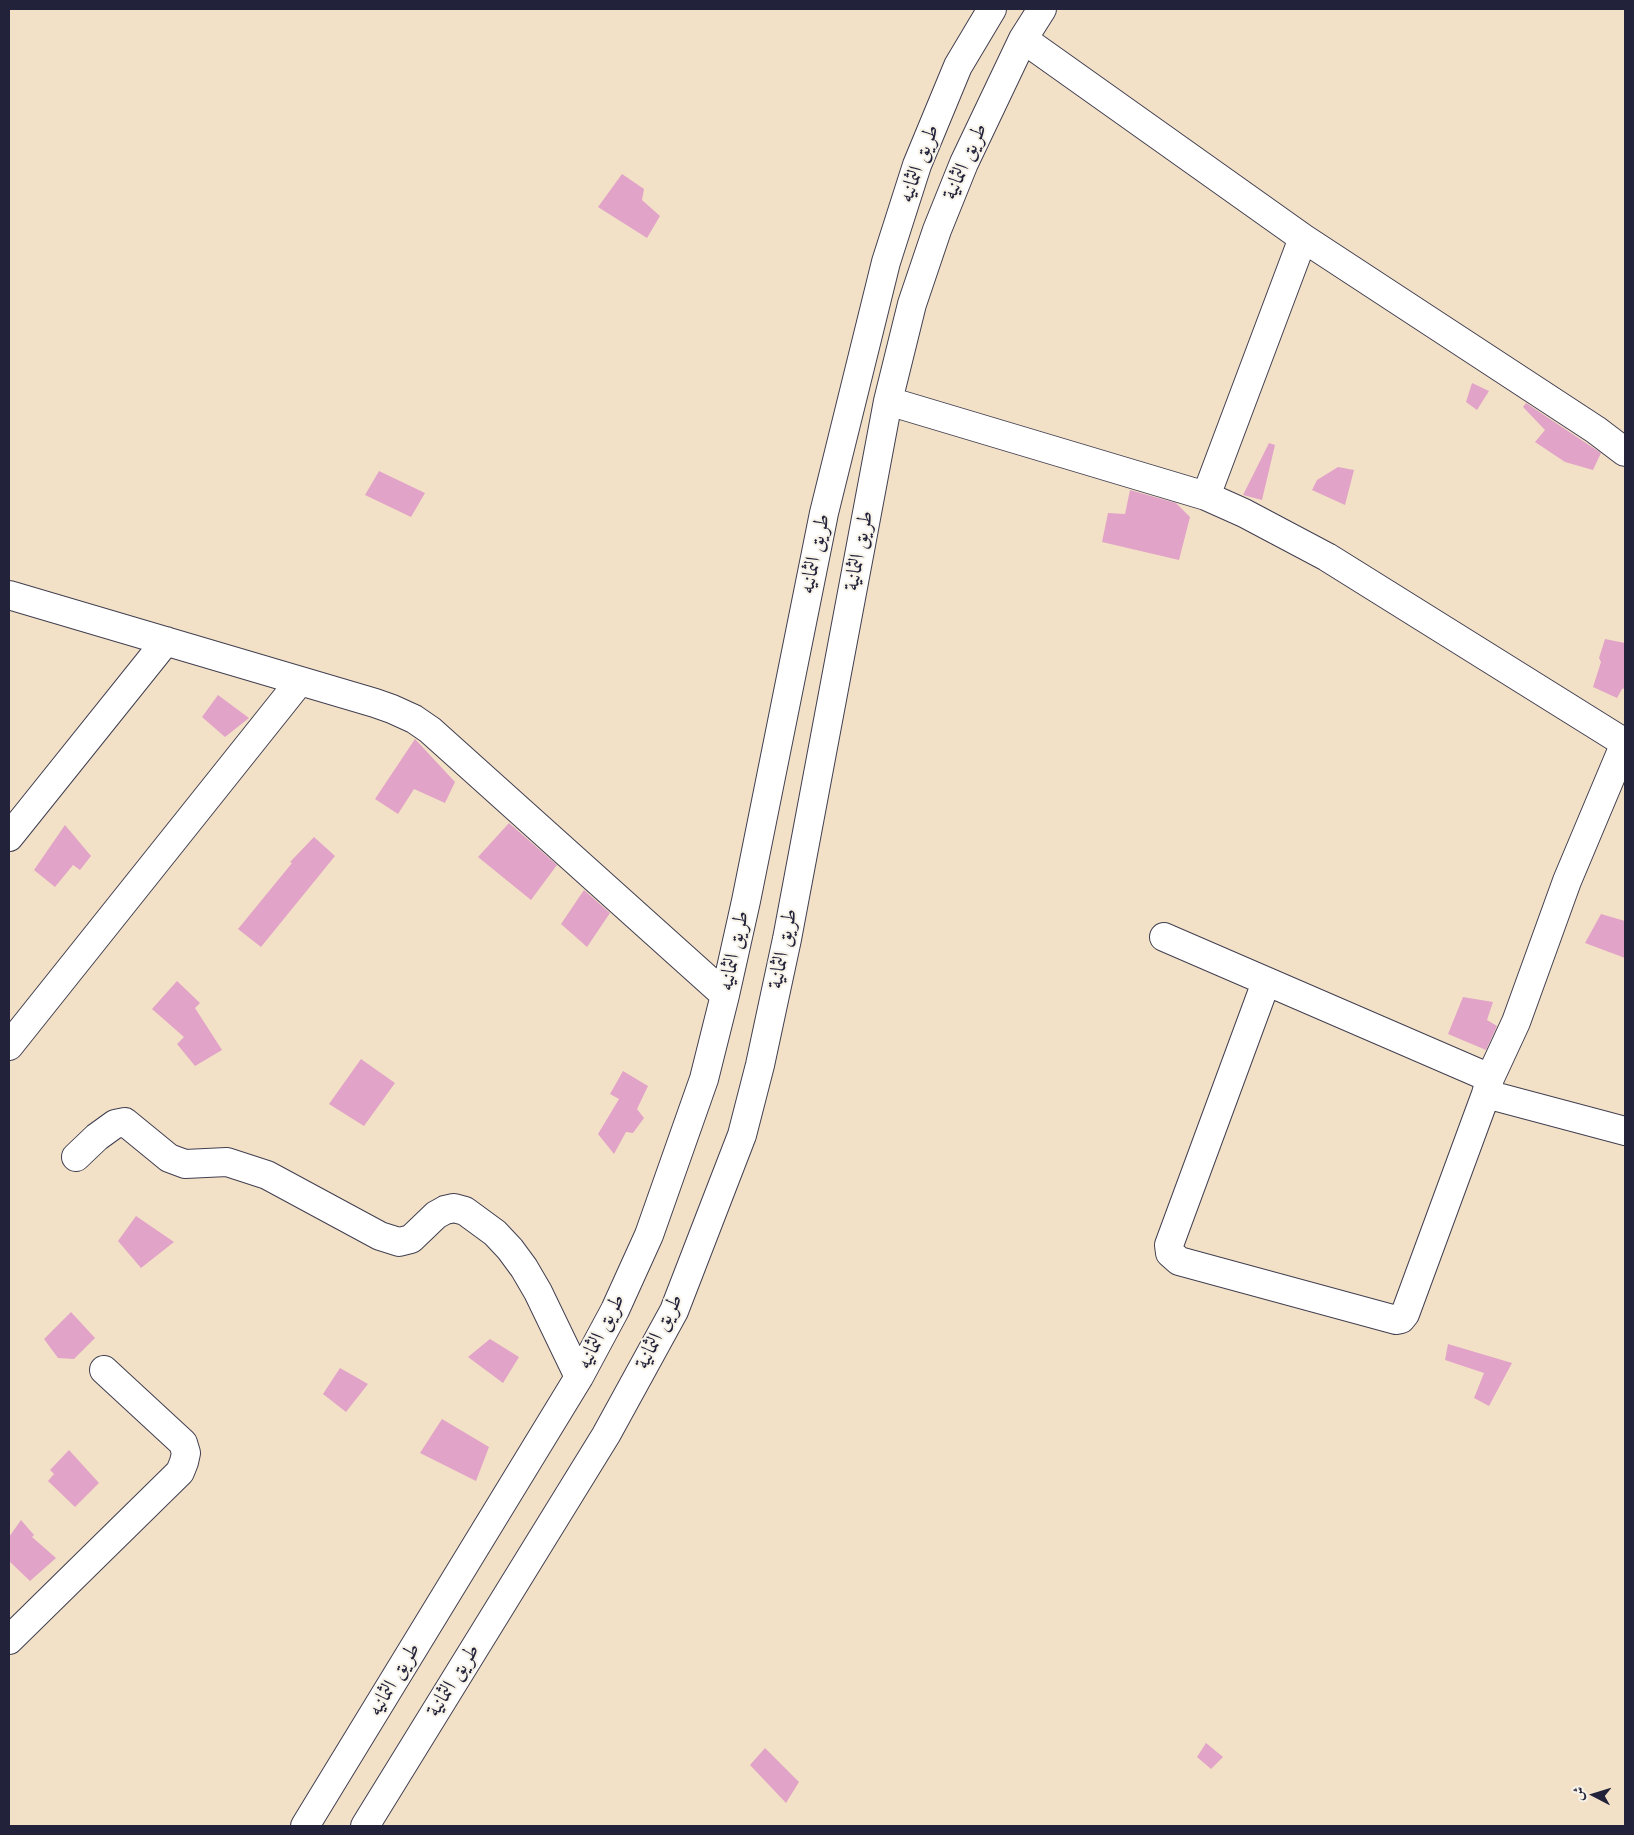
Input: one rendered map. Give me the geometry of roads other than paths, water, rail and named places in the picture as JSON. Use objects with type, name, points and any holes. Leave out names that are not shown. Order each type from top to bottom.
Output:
[{"type":"street","name":"طريق الثمانيه","points":[[305,1826],[579,1377],[614,1310],[649,1235],[704,1079],[726,995],[824,513],[886,262],[924,147],[958,66],[992,9]]},
{"type":"street","name":"طريق الثمانية","points":[[365,1826],[606,1435],[647,1361],[674,1311],[742,1135],[760,1065],[787,939],[888,401],[912,304],[936,230],[964,163],[1023,39],[1042,9]]},
{"type":"street","points":[[1023,39],[1303,238],[1612,441],[1625,452]]},
{"type":"street","points":[[1206,496],[1303,238]]},
{"type":"street","points":[[888,401],[1206,496],[1244,513],[1327,557],[1625,743],[1567,881],[1516,1022],[1488,1086],[1405,1314],[1401,1319],[1396,1320],[1179,1261],[1170,1253],[1169,1245],[1266,982]]},
{"type":"street","points":[[9,594],[392,709],[414,719],[430,730],[726,995]]},
{"type":"street","points":[[9,837],[166,641]]},
{"type":"street","points":[[9,1046],[300,681]]},
{"type":"street","points":[[1164,937],[1266,982],[1488,1086],[1497,1098],[1547,1109],[1625,1132]]},
{"type":"street","points":[[76,1157],[97,1137],[115,1124],[125,1122],[169,1158],[184,1164],[201,1165],[227,1162],[267,1175],[380,1236],[400,1242],[411,1238],[436,1215],[445,1210],[454,1208],[465,1211],[495,1233],[524,1268],[546,1308],[579,1377]]},
{"type":"street","points":[[9,1640],[180,1472],[184,1462],[186,1453],[183,1443],[104,1370]]}]
